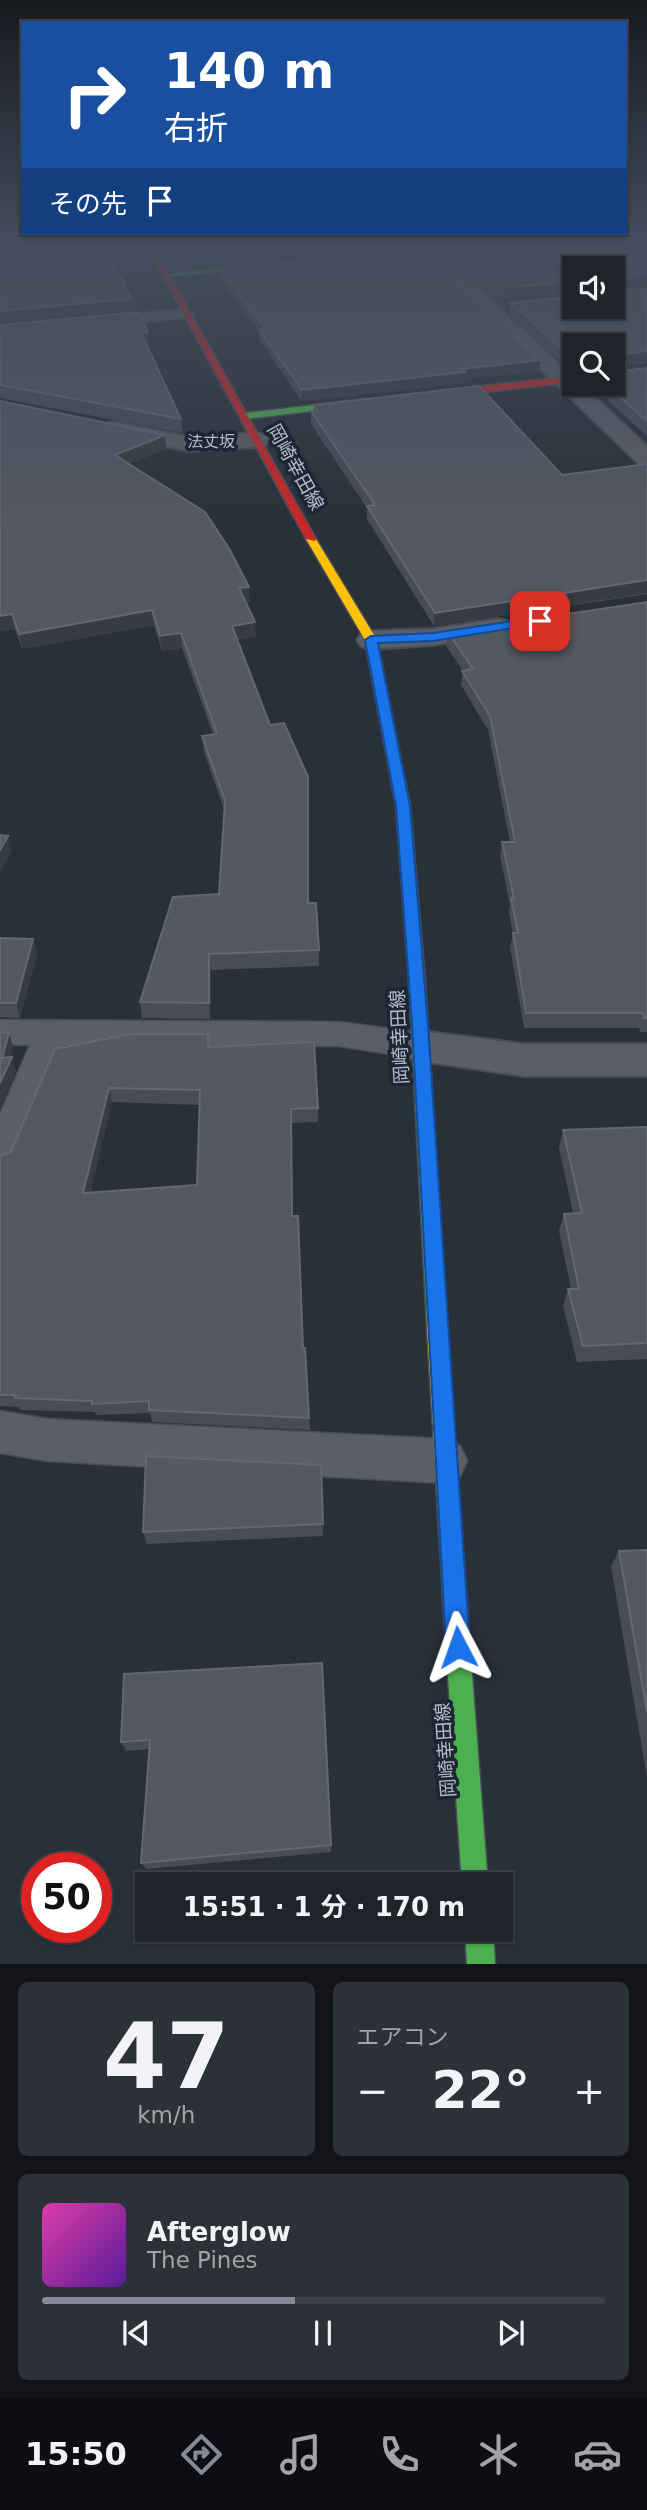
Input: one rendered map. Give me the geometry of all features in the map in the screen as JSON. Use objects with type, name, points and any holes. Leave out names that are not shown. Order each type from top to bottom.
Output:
[{"type":"main road","name":"岡崎幸田線","points":[[200,339],[245,415],[321,557],[371,640],[403,806],[474,1872]]},
{"type":"main road","points":[[414,397],[562,380]]},
{"type":"main road","points":[[245,415],[387,400]]},
{"type":"main road","points":[[480,1942],[481,1964]]},
{"type":"street","points":[[524,339],[562,374]]},
{"type":"street","points":[[585,396],[647,459]]},
{"type":"street","name":"法丈坂","points":[[94,425],[189,444],[257,440]]},
{"type":"street","points":[[371,640],[433,637],[527,622]]},
{"type":"street","points":[[421,1046],[524,1060],[647,1060]]},
{"type":"lane","points":[[0,1032],[339,1034],[421,1046]]},
{"type":"lane","points":[[0,1155],[52,1033]]},
{"type":"lane","points":[[0,1432],[47,1440],[445,1461]]},
{"type":"building","points":[[0,339],[144,339],[181,419],[0,385]]},
{"type":"building","points":[[265,339],[517,339],[540,360],[462,369],[465,372],[302,390]]},
{"type":"building","points":[[550,339],[562,339],[562,350]]},
{"type":"building","points":[[625,339],[647,339],[647,351],[625,354]]},
{"type":"building","points":[[647,368],[647,421],[619,396],[625,396],[625,371]]},
{"type":"building","points":[[479,386],[562,475],[647,464],[647,580],[435,613],[367,506],[375,505],[311,411],[318,411],[314,405]]},
{"type":"building","points":[[0,401],[165,435],[115,455],[205,512],[230,550],[249,587],[239,588],[255,622],[232,626],[270,725],[284,723],[308,777],[308,903],[316,903],[319,950],[209,954],[209,1003],[140,1002],[173,897],[219,894],[225,801],[202,736],[217,734],[181,633],[160,636],[152,610],[19,634],[12,614],[0,616]]},
{"type":"building","points":[[647,602],[647,1018],[644,1018],[643,1013],[526,1013],[513,933],[518,933],[511,898],[514,898],[502,842],[515,842],[490,716],[462,671],[473,669],[448,632]]},
{"type":"building","points":[[0,835],[8,836],[0,850]]},
{"type":"building","points":[[0,938],[33,939],[16,1003],[0,1003]]},
{"type":"building","points":[[0,1032],[9,1033],[2,1058],[12,1057],[0,1083]]},
{"type":"building","points":[[131,1034],[208,1034],[208,1047],[314,1042],[318,1108],[291,1109],[292,1216],[298,1216],[303,1348],[309,1418],[149,1410],[149,1401],[92,1404],[92,1401],[0,1395],[0,1156],[11,1152],[55,1049]],"holes":[[[109,1088],[200,1090],[197,1185],[83,1193]]]},
{"type":"building","points":[[647,1127],[647,1343],[583,1346],[568,1289],[579,1289],[564,1214],[582,1213],[563,1130]]},
{"type":"building","points":[[146,1456],[321,1465],[323,1524],[143,1532]]},
{"type":"building","points":[[647,1550],[647,1712],[619,1551]]},
{"type":"building","points":[[322,1663],[331,1845],[141,1863],[150,1740],[121,1742],[124,1674]]},
{"type":"traffic: fast","points":[[245,416],[367,402]]},
{"type":"traffic: fast","points":[[417,981],[437,1327]]},
{"type":"traffic: fast","points":[[458,1647],[474,1872]]},
{"type":"traffic: fast","points":[[480,1942],[481,1964]]},
{"type":"traffic: slow","points":[[311,539],[371,640],[403,806],[417,981]]},
{"type":"traffic: slow","points":[[437,1327],[458,1647]]},
{"type":"traffic: jam","points":[[201,339],[311,539]]},
{"type":"traffic: jam","points":[[430,395],[562,380]]},
{"type":"route","points":[[458,1647],[420,1025],[403,806],[371,640],[433,637],[540,621]]}]
